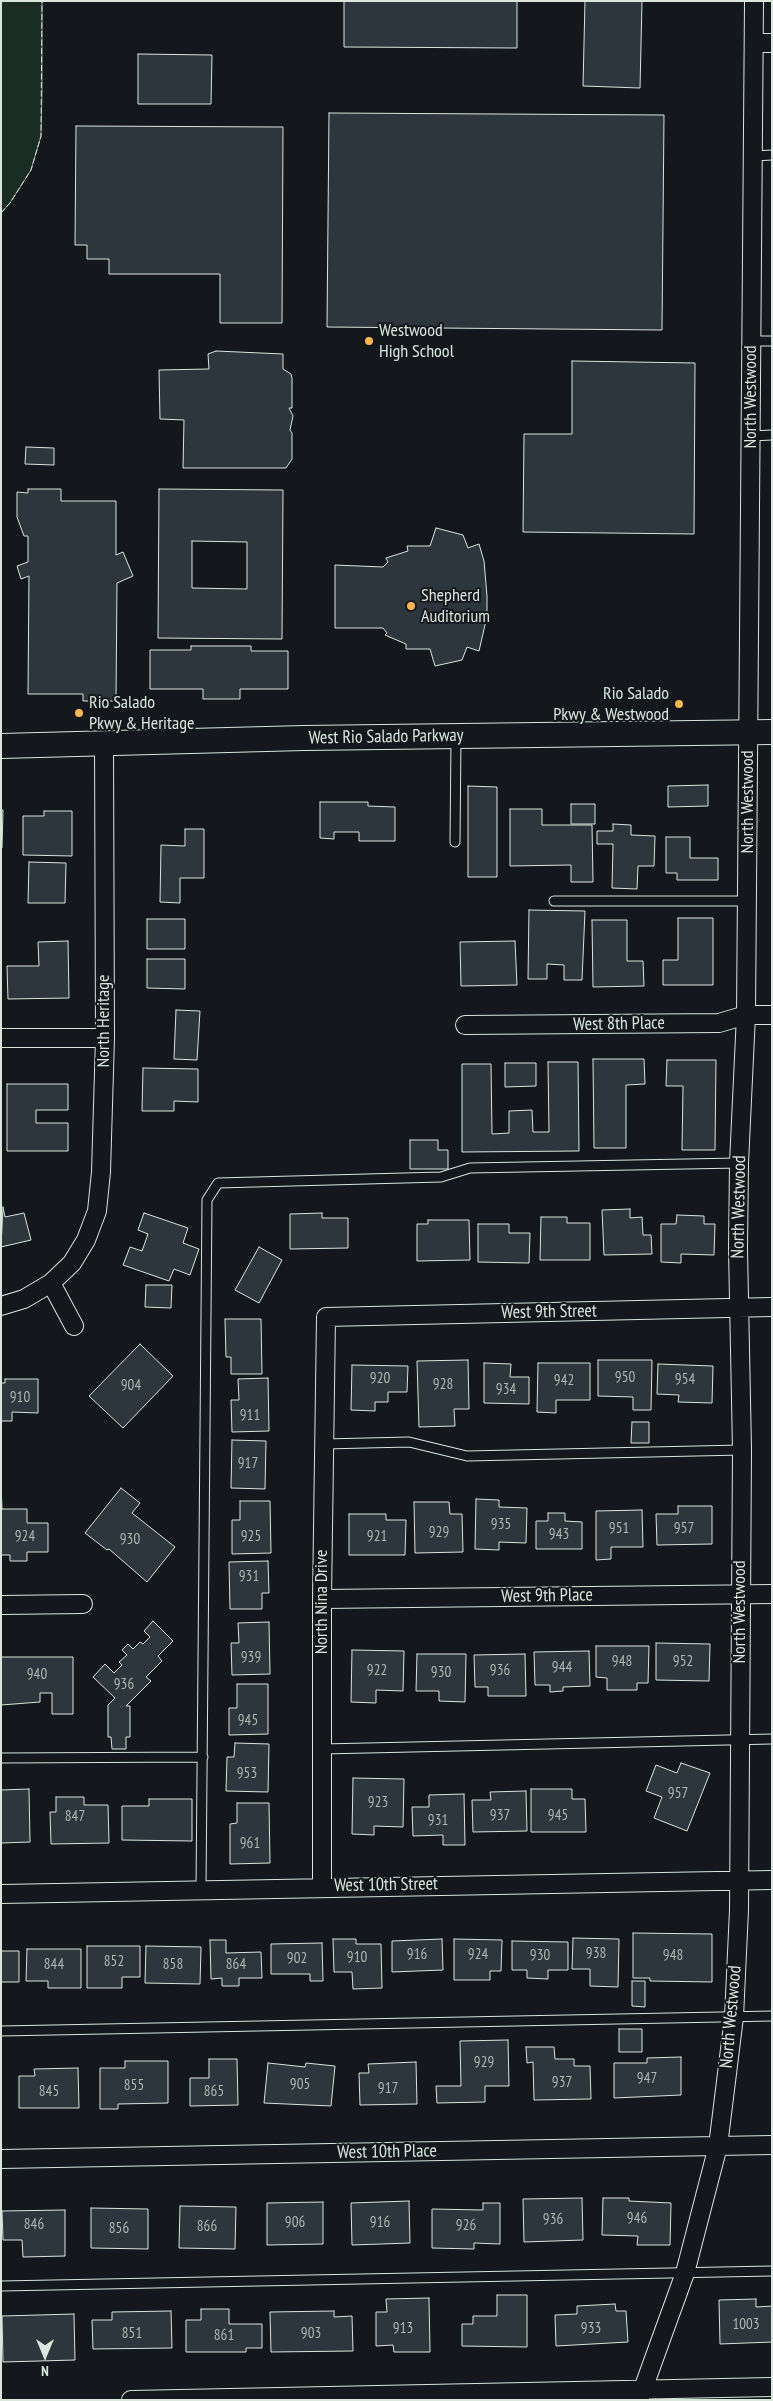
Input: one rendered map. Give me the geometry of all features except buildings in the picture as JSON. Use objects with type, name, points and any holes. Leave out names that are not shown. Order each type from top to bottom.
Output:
[{"type":"main road","name":"West Rio Salado Parkway","points":[[1,746],[456,736],[760,732]]},
{"type":"street","name":"North Westwood","points":[[641,2395],[685,2273],[718,2146],[734,2017],[740,1881],[742,1450],[738,1308],[739,1163],[746,1015],[747,901],[760,732],[751,436],[754,1]]},
{"type":"street","points":[[754,43],[772,43]]},
{"type":"street","name":"North Heritage","points":[[1,1306],[24,1299],[52,1283],[72,1263],[86,1240],[97,1211],[102,1172],[105,1038],[104,744]]},
{"type":"street","name":"West 8th Place","points":[[465,1025],[719,1023],[746,1015],[772,1015]]},
{"type":"street","points":[[1,1038],[105,1038]]},
{"type":"street","points":[[52,1283],[74,1326]]},
{"type":"street","name":"West 9th Street","points":[[326,1317],[772,1307]]},
{"type":"street","name":"North Nina Drive","points":[[322,1886],[322,1599],[326,1317]]},
{"type":"street","name":"West 9th Place","points":[[322,1599],[772,1594]]},
{"type":"street","points":[[1,1605],[83,1604]]},
{"type":"street","name":"West 10th Street","points":[[1,1894],[322,1886],[772,1880]]},
{"type":"street","name":"West 10th Place","points":[[1,2158],[772,2145]]},
{"type":"street","points":[[131,2400],[641,2395],[772,2387]]},
{"type":"lane","points":[[754,156],[772,155]]},
{"type":"lane","points":[[752,341],[772,341]]},
{"type":"lane","points":[[751,436],[772,435]]},
{"type":"lane","points":[[455,842],[456,736]]},
{"type":"lane","points":[[554,901],[747,901]]},
{"type":"lane","points":[[202,1889],[207,1200],[218,1183],[441,1177],[470,1168],[739,1163]]},
{"type":"lane","points":[[324,1444],[409,1442],[467,1456],[742,1450]]},
{"type":"lane","points":[[322,1749],[772,1740]]},
{"type":"lane","points":[[1,1758],[202,1757]]},
{"type":"lane","points":[[1,2031],[772,2016]]},
{"type":"lane","points":[[1,2286],[772,2271]]},
{"type":"green space","points":[[1,1],[42,1],[42,91],[41,136],[31,170],[10,203],[1,213]]},
{"type":"fence","points":[[1,213],[10,203],[31,170],[41,136],[42,1]]},
{"type":"place","name":"Westwood High School","points":[[369,341]]},
{"type":"place","name":"Shepherd Auditorium","points":[[411,606]]},
{"type":"place","name":"Rio Salado Pkwy & Westwood","points":[[679,704]]},
{"type":"place","name":"Rio Salado Pkwy & Heritage","points":[[79,713]]}]
